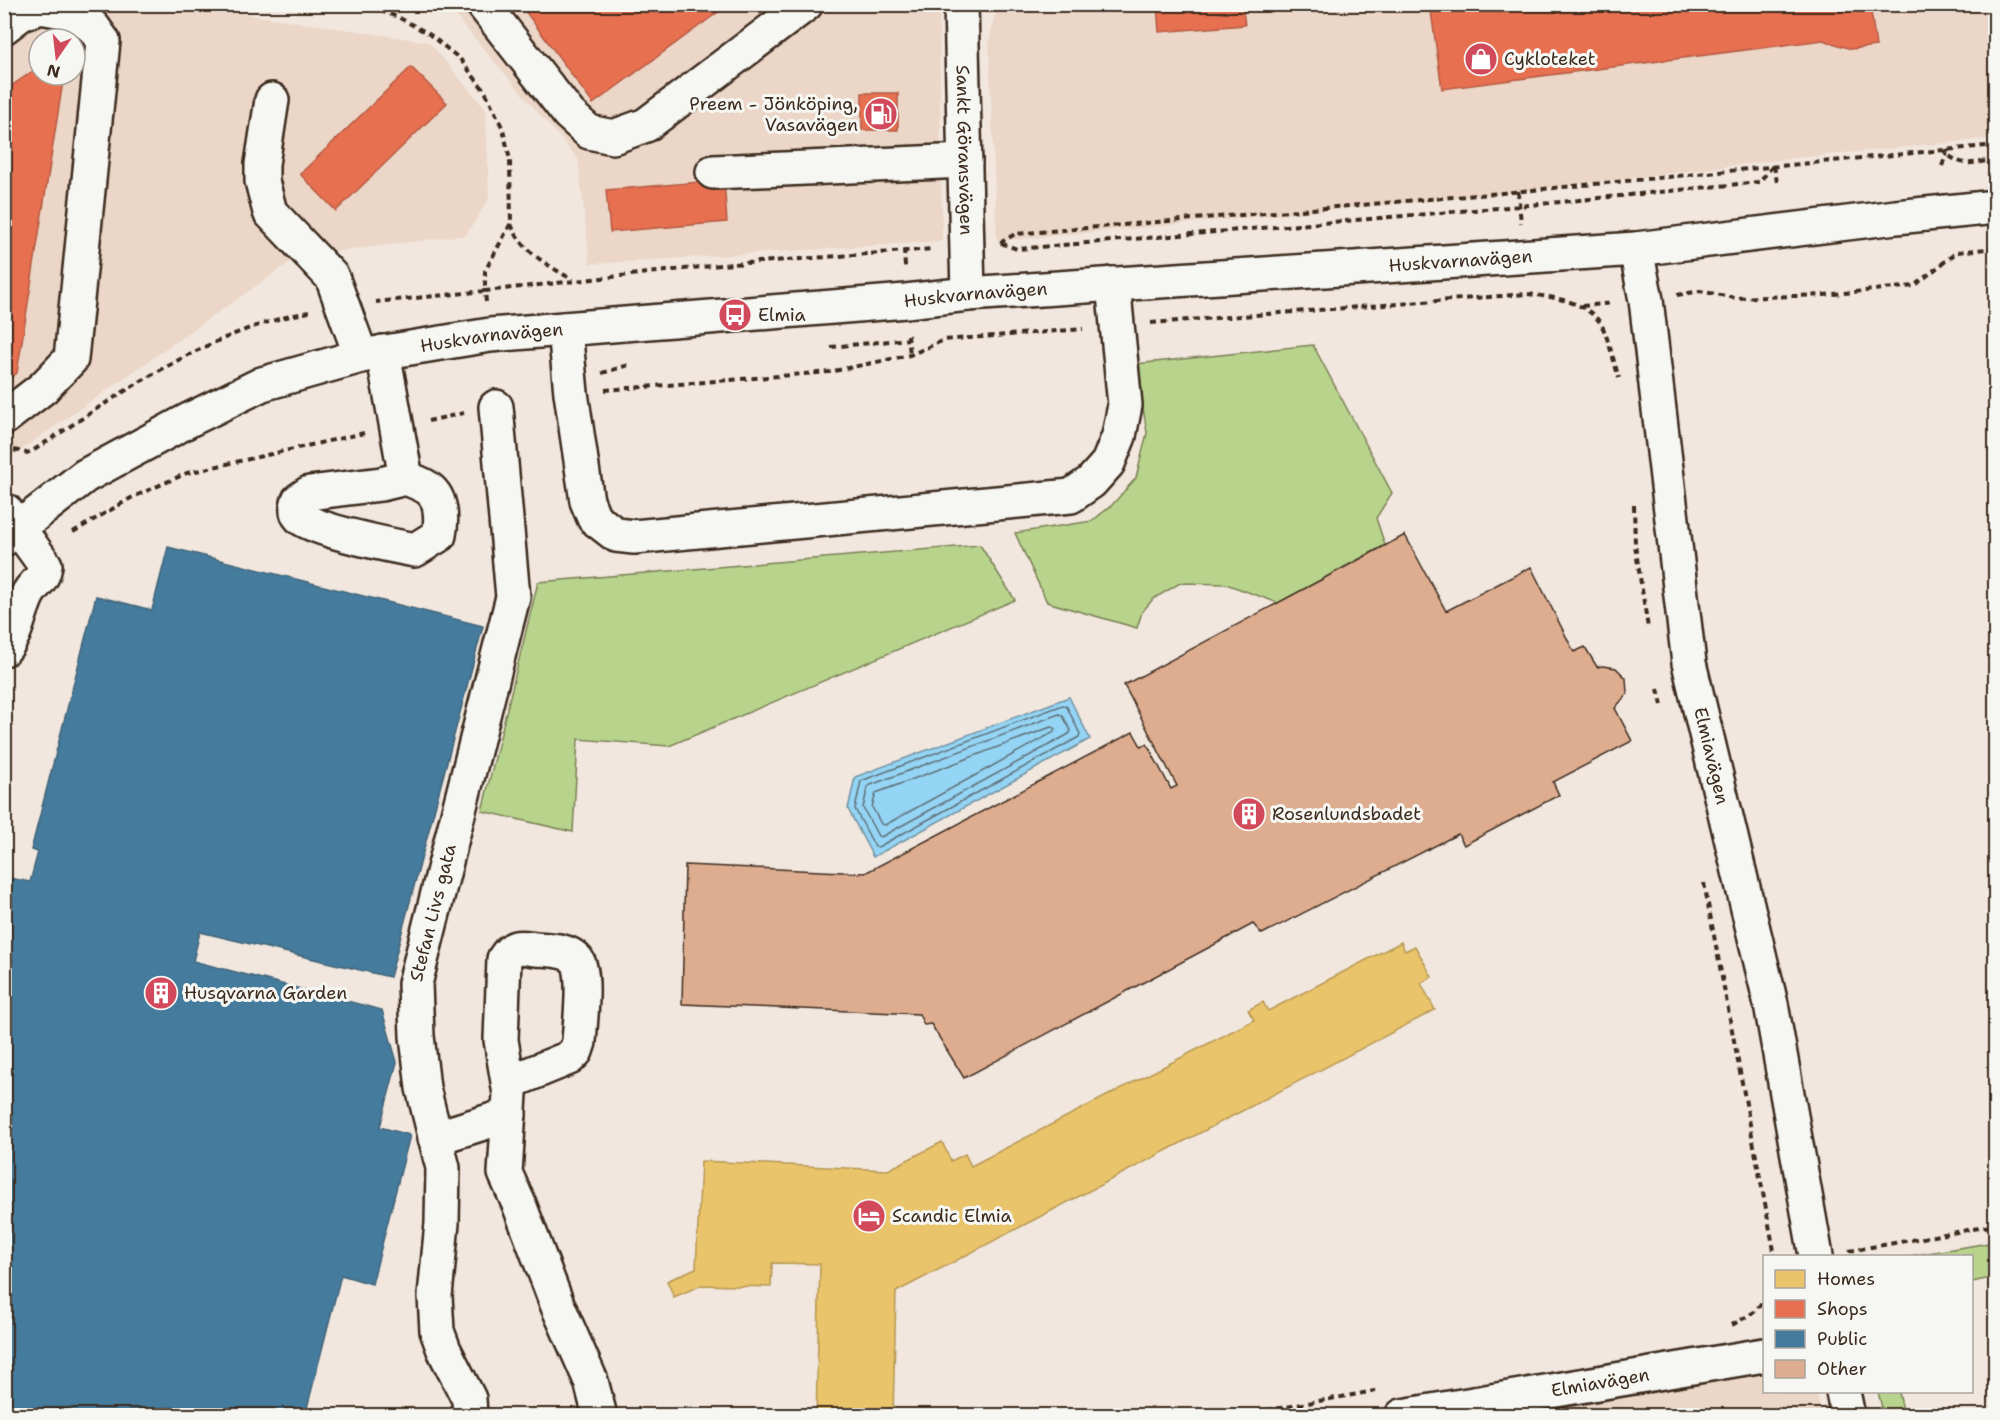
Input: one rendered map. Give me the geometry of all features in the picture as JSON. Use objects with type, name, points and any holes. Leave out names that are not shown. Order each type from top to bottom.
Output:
[{"type":"street","points":[[483,4],[569,114],[590,132],[613,136],[646,125],[806,4]]},
{"type":"street","name":"Sankt Göransvägen","points":[[961,4],[968,294]]},
{"type":"street","points":[[4,27],[21,14],[41,7],[73,13],[93,27],[103,41],[71,359],[6,432]]},
{"type":"street","points":[[272,100],[262,164],[262,181],[270,212],[332,277],[343,306],[372,354],[397,427],[406,478]]},
{"type":"street","points":[[713,172],[965,161]]},
{"type":"street","name":"Huskvarnavägen","points":[[9,526],[85,476],[262,384],[372,354],[490,335],[968,294],[1636,249],[1995,207]]},
{"type":"street","name":"Elmiavägen","points":[[1636,249],[1646,300],[1689,663],[1830,1254]]},
{"type":"street","points":[[564,329],[587,501],[594,518],[616,536],[634,537],[1071,496],[1091,482],[1108,463],[1119,436],[1125,405],[1119,326],[1113,284]]},
{"type":"street","name":"Stefan Livs gata","points":[[470,1416],[469,1399],[437,1331],[435,1296],[442,1223],[442,1168],[423,1088],[417,1036],[415,984],[513,597],[496,407]]},
{"type":"street","points":[[6,651],[21,608],[30,591],[44,576],[45,566],[39,555],[9,526]]},
{"type":"street","points":[[508,1083],[510,1094],[505,1173],[556,1304],[591,1381],[600,1416]]},
{"type":"street","points":[[435,1138],[508,1115]]},
{"type":"street","name":"Elmiavägen","points":[[1402,1416],[1763,1355]]},
{"type":"street","points":[[1843,1393],[1848,1416]]},
{"type":"path","points":[[360,4],[398,17],[429,34],[460,59],[485,91],[503,129],[510,160],[511,223],[517,238],[537,257],[574,281]]},
{"type":"path","points":[[1774,165],[1759,182],[1520,206],[1017,249],[1001,243],[1015,234],[1510,192],[1774,165],[1995,145]]},
{"type":"path","points":[[1949,150],[1945,152],[1961,164],[1995,160]]},
{"type":"path","points":[[1942,166],[1949,150]]},
{"type":"path","points":[[1774,165],[1777,183]]},
{"type":"path","points":[[490,335],[485,271],[511,223]]},
{"type":"path","points":[[6,432],[17,452],[27,453],[170,364],[236,334],[279,318],[403,298],[720,265],[968,247]]},
{"type":"path","points":[[571,393],[828,372],[910,355],[944,340],[1119,326],[1527,294],[1552,297],[1581,306],[1646,300],[1700,291],[1735,298],[1824,295],[1914,286],[1957,252],[1995,248]]},
{"type":"path","points":[[831,347],[909,339]]},
{"type":"path","points":[[39,555],[75,530],[131,498],[187,473],[496,407]]},
{"type":"path","points":[[1830,1254],[1995,1225]]},
{"type":"shaded area","points":[[997,4],[1995,5],[1995,138],[1787,159],[1489,195],[997,241],[989,42]]},
{"type":"shaded area","points":[[5,5],[185,5],[429,42],[486,110],[489,199],[466,235],[299,256],[5,461]]},
{"type":"shaded area","points":[[446,5],[939,5],[942,241],[590,264],[578,159]]},
{"type":"shaded area","points":[[1763,1363],[1763,1393],[1815,1393],[1821,1415],[1467,1416]]},
{"type":"green space","points":[[1313,345],[1392,493],[1376,518],[1385,545],[1278,603],[1226,584],[1180,583],[1153,599],[1142,612],[1137,628],[1047,602],[1015,533],[1092,521],[1112,505],[1136,478],[1147,433],[1136,364]]},
{"type":"green space","points":[[980,545],[1015,600],[669,746],[578,739],[573,832],[482,811],[538,582]]},
{"type":"green space","points":[[1995,1242],[1995,1277],[1973,1282],[1973,1255],[1916,1255]]},
{"type":"green space","points":[[1878,1393],[1899,1393],[1904,1415],[1884,1415]]},
{"type":"water","points":[[1069,697],[1090,739],[873,857],[848,809],[855,777]]},
{"type":"building: Homes","name":"Scandic Elmia","points":[[1401,942],[1405,951],[1415,946],[1432,977],[1421,983],[1435,1010],[896,1292],[893,1416],[816,1416],[820,1264],[772,1263],[771,1287],[702,1285],[674,1297],[667,1281],[696,1268],[701,1161],[888,1170],[942,1142],[951,1161],[965,1154],[971,1166],[1254,1020],[1248,1010],[1263,1002],[1268,1011]]},
{"type":"building: Shops","points":[[520,4],[729,4],[593,104]]},
{"type":"building: Shops","points":[[1157,4],[1242,4],[1245,25],[1159,32]]},
{"type":"building: Shops","points":[[1430,4],[1870,4],[1876,46],[1851,49],[1823,40],[1442,89]]},
{"type":"building: Shops","points":[[411,67],[447,103],[336,211],[300,174]]},
{"type":"building: Shops","points":[[27,75],[27,87],[62,87],[17,373],[4,382],[4,91]]},
{"type":"building: Shops","points":[[862,93],[898,93],[898,130],[862,130]]},
{"type":"building: Shops","points":[[724,180],[727,222],[610,232],[606,190]]},
{"type":"building: Public","name":"Husqvarna Garden","points":[[168,547],[483,626],[390,977],[200,932],[193,961],[382,1010],[397,1062],[380,1127],[410,1135],[372,1284],[341,1275],[305,1416],[4,1416],[4,877],[30,882],[38,852],[31,850],[96,596],[152,610]]},
{"type":"building: Other","name":"Rosenlundsbadet","points":[[1405,535],[1446,611],[1531,567],[1574,652],[1585,647],[1597,667],[1616,668],[1626,678],[1627,694],[1615,708],[1632,741],[1553,782],[1559,795],[1464,845],[1458,834],[1262,934],[1253,924],[964,1078],[931,1024],[924,1025],[919,1014],[682,1004],[685,865],[865,873],[1133,732],[1141,746],[1147,744],[1171,789],[1177,786],[1124,685]]},
{"type":"place","name":"Cykloteket","points":[[1481,59]]},
{"type":"place","name":"Preem - Jönköping, Vasavägen","points":[[881,114]]},
{"type":"place","name":"Elmia","points":[[735,315]]},
{"type":"place","name":"Rosenlundsbadet","points":[[1249,814]]},
{"type":"place","name":"Husqvarna Garden","points":[[161,993]]},
{"type":"place","name":"Scandic Elmia","points":[[869,1216]]}]
